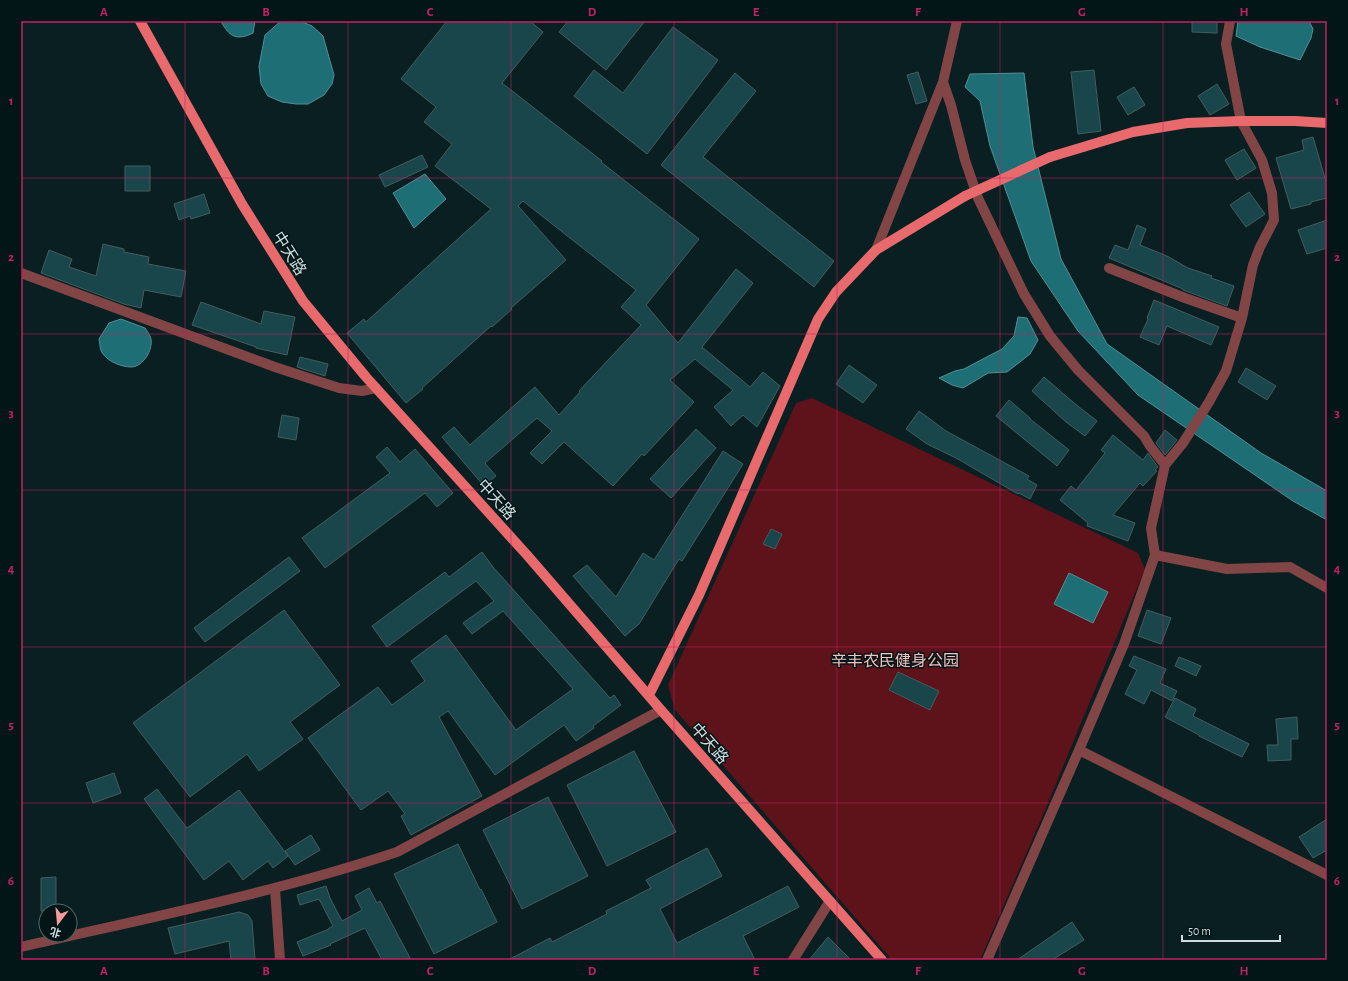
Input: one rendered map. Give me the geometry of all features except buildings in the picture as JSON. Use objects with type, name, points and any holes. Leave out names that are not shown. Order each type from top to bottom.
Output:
[{"type":"main road","name":"中天路","points":[[140,21],[242,204],[303,301],[376,388],[527,555],[661,710],[882,960]]},
{"type":"main road","points":[[649,695],[699,595],[818,319],[836,292],[876,250],[965,196],[1050,157],[1133,132],[1187,123],[1295,121],[1327,123]]},
{"type":"street","points":[[876,250],[943,82],[957,21]]},
{"type":"street","points":[[987,960],[1124,644],[1155,555],[1151,528],[1165,465],[1182,443],[1209,402],[1226,371],[1242,318],[1253,265],[1260,247],[1274,220],[1272,193],[1262,160],[1241,121],[1226,44],[1230,21]]},
{"type":"street","points":[[943,82],[951,105],[965,160],[978,198],[1024,294],[1050,336],[1078,370],[1144,436],[1165,465]]},
{"type":"street","points":[[1109,268],[1185,298],[1242,318]]},
{"type":"street","points":[[21,273],[289,372],[340,388],[362,392],[376,388]]},
{"type":"street","points":[[1155,555],[1227,569],[1290,567],[1327,588]]},
{"type":"street","points":[[21,947],[275,888],[361,864],[397,852],[661,710]]},
{"type":"street","points":[[1079,750],[1327,875]]},
{"type":"street","points":[[275,888],[280,960]]},
{"type":"street","points":[[792,960],[830,901]]},
{"type":"green space","name":"辛丰农民健身公园","points":[[812,398],[1138,553],[1145,569],[1040,822],[980,960],[892,960],[675,710],[668,685],[796,403]]},
{"type":"water","points":[[221,21],[255,21],[253,33],[242,37],[234,36],[227,31]]},
{"type":"water","points":[[281,21],[300,21],[312,26],[323,36],[334,75],[332,84],[324,95],[308,104],[282,102],[268,96],[261,84],[259,66],[265,35]]},
{"type":"water","points":[[1238,21],[1309,21],[1313,29],[1311,38],[1300,60],[1260,47],[1236,36]]},
{"type":"water","points":[[1024,73],[1033,147],[1061,259],[1107,344],[1261,453],[1327,491],[1327,520],[1293,501],[1138,395],[1078,331],[1031,261],[990,146],[980,101],[965,87],[970,74]]},
{"type":"water","points":[[425,174],[446,199],[414,228],[393,193]]},
{"type":"water","points":[[1018,317],[1027,318],[1038,340],[1030,354],[1007,372],[988,373],[963,388],[952,385],[939,378],[964,369],[1002,349],[1014,336]]},
{"type":"water","points":[[121,319],[145,328],[151,339],[149,353],[143,361],[135,366],[127,367],[116,364],[102,353],[99,339],[109,323]]},
{"type":"water","points":[[1069,573],[1108,592],[1093,623],[1054,604]]}]
